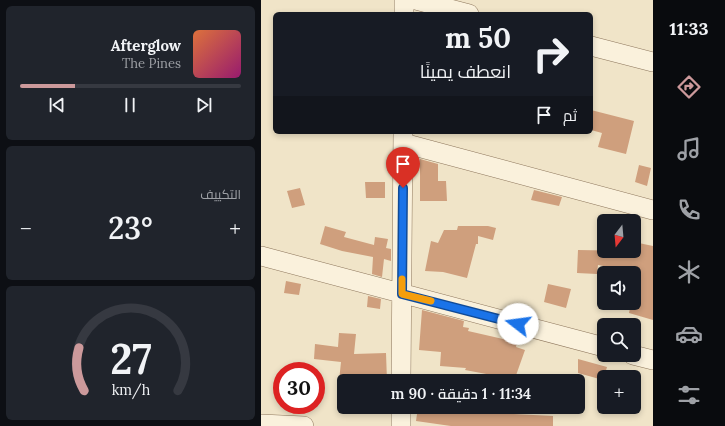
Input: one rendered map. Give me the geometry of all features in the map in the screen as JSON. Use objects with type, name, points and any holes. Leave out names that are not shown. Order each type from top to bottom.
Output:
[{"type":"street","points":[[404,0],[404,12]]},
{"type":"street","points":[[416,0],[461,12]]},
{"type":"street","points":[[593,47],[653,62]]},
{"type":"street","points":[[401,374],[403,138],[653,210]]},
{"type":"street","points":[[261,256],[597,345]]},
{"type":"street","points":[[641,357],[653,360]]},
{"type":"street","points":[[401,414],[401,426]]},
{"type":"street","points":[[261,424],[304,426]]},
{"type":"building","points":[[593,111],[634,121],[626,154],[598,147],[602,133],[593,131]]},
{"type":"building","points":[[420,159],[438,164],[438,181],[446,181],[447,201],[420,201]]},
{"type":"building","points":[[639,165],[651,168],[647,186],[635,182]]},
{"type":"building","points":[[365,182],[385,182],[385,198],[366,198]]},
{"type":"building","points":[[300,188],[305,205],[292,208],[287,191]]},
{"type":"building","points":[[534,190],[562,197],[559,206],[531,200]]},
{"type":"building","points":[[325,226],[346,232],[344,237],[374,245],[375,237],[388,239],[386,248],[391,249],[391,261],[384,259],[382,277],[372,274],[373,257],[342,251],[320,244]]},
{"type":"building","points":[[458,226],[488,226],[496,228],[493,240],[478,236],[478,244],[476,244],[467,278],[443,272],[425,271],[431,241],[438,243],[444,230],[457,230]]},
{"type":"building","points":[[641,243],[653,246],[653,320],[629,313],[630,310],[641,310],[641,266],[598,265],[597,274],[577,273],[578,250],[597,250],[597,258],[641,258]]},
{"type":"building","points":[[286,281],[301,284],[299,295],[284,293]]},
{"type":"building","points":[[548,284],[571,289],[566,308],[544,302]]},
{"type":"building","points":[[368,296],[381,299],[380,309],[367,307]]},
{"type":"building","points":[[422,310],[464,321],[463,327],[469,328],[468,331],[503,339],[505,332],[519,336],[516,347],[525,350],[516,374],[486,374],[465,370],[466,368],[440,366],[441,352],[419,350]]},
{"type":"building","points":[[339,333],[356,334],[354,354],[386,353],[387,374],[340,374],[341,362],[314,359],[315,344],[338,347]]},
{"type":"building","points":[[578,359],[607,367],[606,370],[597,370],[597,378],[578,373]]},
{"type":"building","points":[[417,414],[514,414],[553,416],[553,426],[451,426],[416,421]]},
{"type":"slow traffic","points":[[402,279],[402,294],[431,301]]},
{"type":"route","points":[[403,188],[402,294],[518,324]]}]
